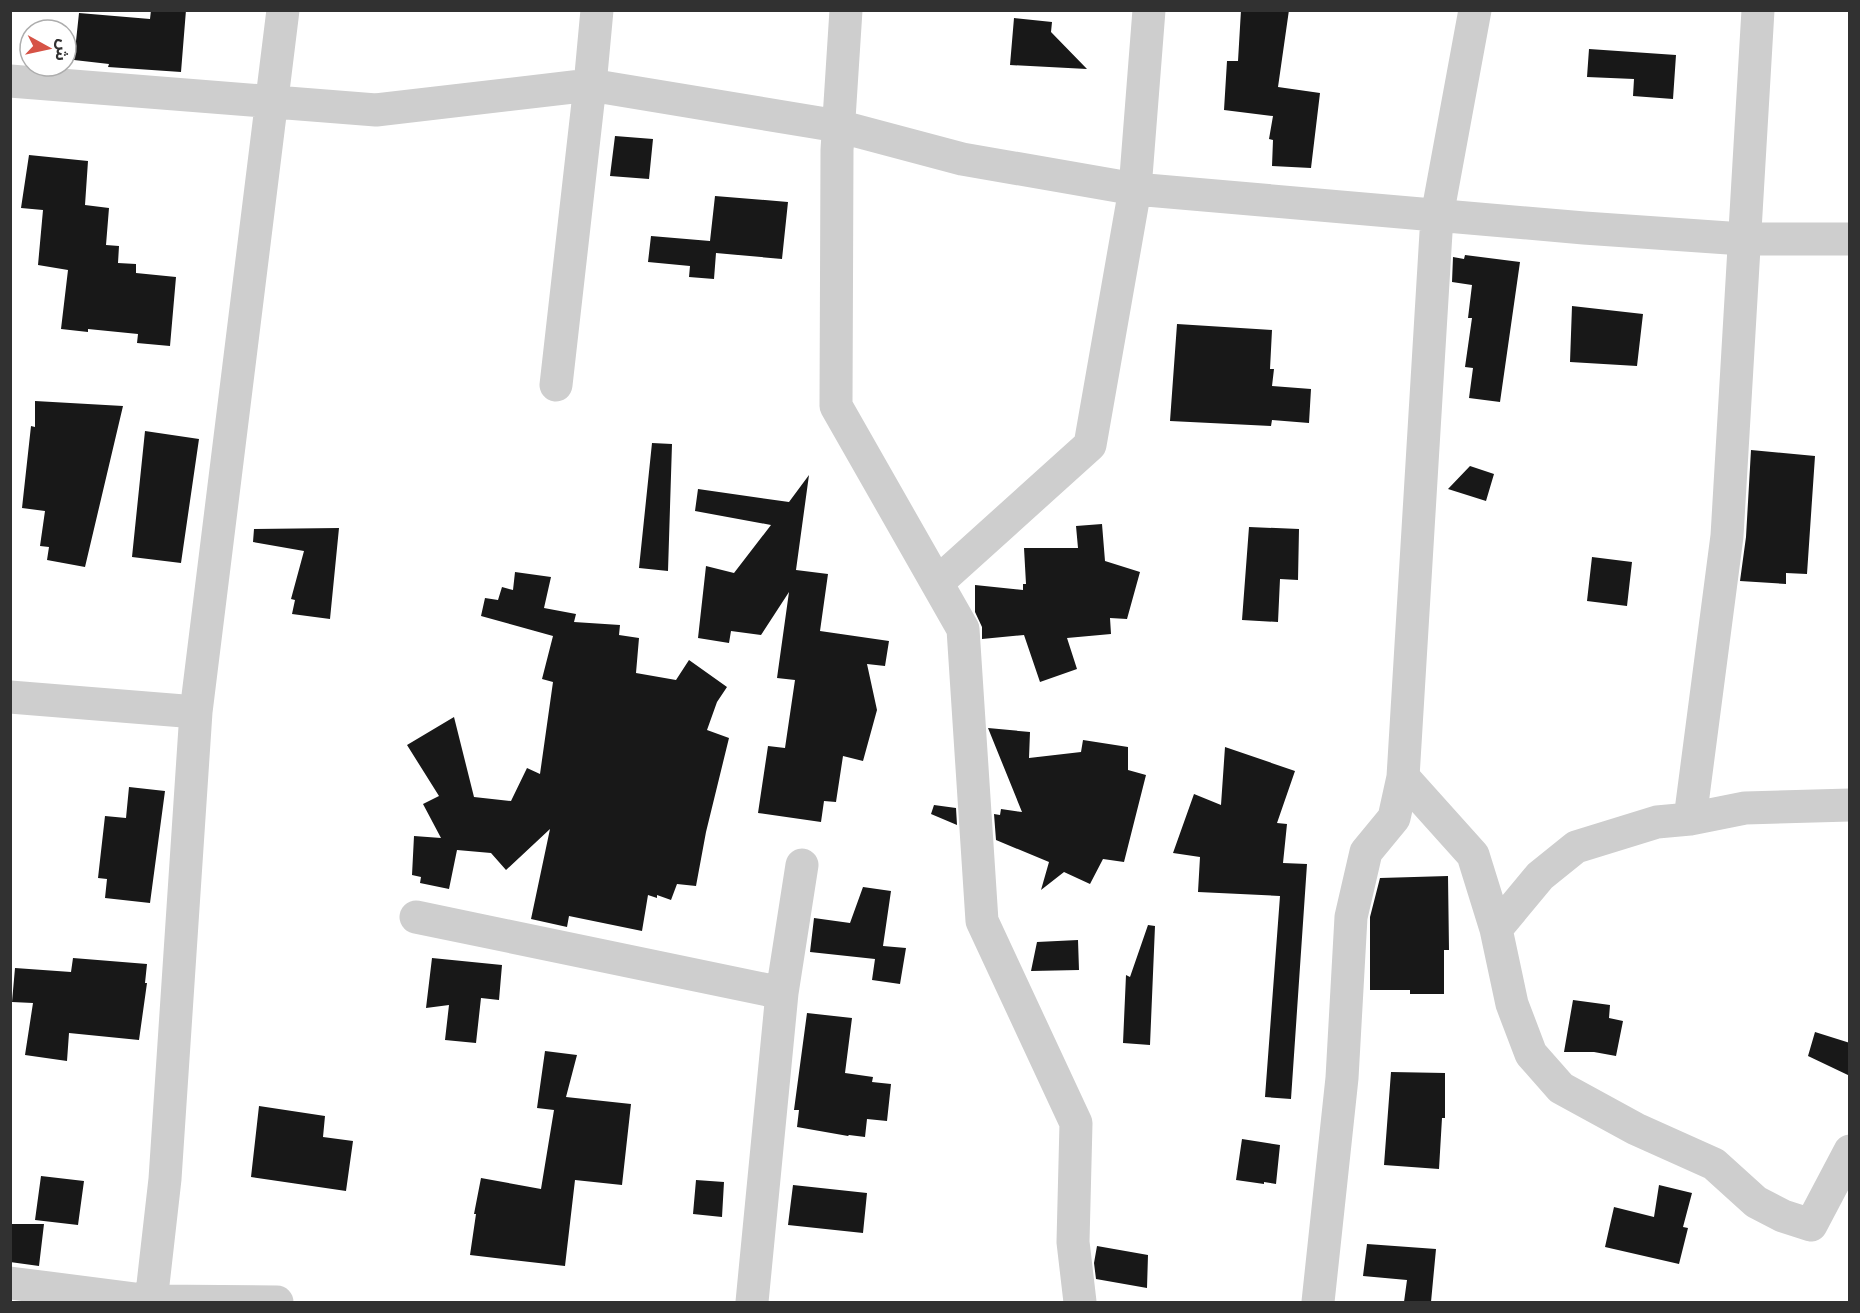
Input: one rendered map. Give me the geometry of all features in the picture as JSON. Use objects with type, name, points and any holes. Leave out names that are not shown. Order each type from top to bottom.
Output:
[{"type":"street","points":[[151,1302],[165,1179],[196,712],[274,101],[283,10]]},
{"type":"street","points":[[556,385],[597,10]]},
{"type":"street","points":[[846,10],[838,126],[836,406],[963,629],[982,921],[1077,1123],[1073,1242],[1080,1302]]},
{"type":"street","points":[[937,583],[1090,445],[1135,189],[1149,10]]},
{"type":"street","points":[[1318,1302],[1342,1078],[1351,917],[1366,852],[1394,818],[1403,777],[1437,216],[1475,10]]},
{"type":"street","points":[[1690,819],[1727,536],[1758,10]]},
{"type":"street","points":[[10,81],[376,110],[590,85],[838,126],[962,159],[1135,189],[1437,216],[1743,239],[1850,239]]},
{"type":"street","points":[[10,697],[196,712]]},
{"type":"street","points":[[1403,777],[1473,855],[1496,929],[1512,1004],[1532,1054],[1561,1088],[1636,1129],[1714,1164],[1756,1202],[1783,1216],[1811,1225]]},
{"type":"street","points":[[1496,929],[1540,876],[1576,847],[1657,822],[1690,819],[1745,808],[1850,805]]},
{"type":"street","points":[[752,1302],[782,993],[802,865]]},
{"type":"street","points":[[416,918],[782,993]]},
{"type":"street","points":[[1811,1225],[1850,1151]]},
{"type":"street","points":[[1811,1225],[1850,1199]]},
{"type":"street","points":[[10,1283],[151,1302],[277,1302]]},
{"type":"building","points":[[151,10],[186,10],[181,72],[108,67],[109,64],[78,60],[79,13],[150,19]]},
{"type":"building","points":[[1241,10],[1289,10],[1278,87],[1320,93],[1311,168],[1272,166],[1273,140],[1269,139],[1273,116],[1224,110],[1227,61],[1238,61]]},
{"type":"building","points":[[1014,18],[1052,22],[1051,32],[1087,69],[1010,65]]},
{"type":"building","points":[[1589,49],[1676,55],[1673,99],[1633,96],[1634,79],[1587,77]]},
{"type":"building","points":[[615,136],[653,139],[649,179],[610,176]]},
{"type":"building","points":[[29,155],[88,161],[85,205],[109,208],[106,245],[119,246],[118,263],[136,264],[136,273],[176,277],[170,346],[137,343],[138,334],[61,329],[68,270],[38,265],[43,210],[21,208]]},
{"type":"building","points":[[715,196],[788,202],[782,259],[716,253],[714,279],[689,277],[690,266],[648,262],[651,236],[710,241]]},
{"type":"building","points":[[1465,255],[1520,262],[1500,402],[1469,398],[1473,368],[1465,367],[1472,318],[1468,318],[1472,285],[1452,282],[1453,257],[1464,259]]},
{"type":"building","points":[[1572,306],[1643,314],[1637,366],[1570,362]]},
{"type":"building","points":[[1177,324],[1272,330],[1270,369],[1274,369],[1272,386],[1311,389],[1309,423],[1272,420],[1271,426],[1170,421]]},
{"type":"building","points":[[35,401],[123,406],[85,567],[47,560],[49,547],[40,546],[45,511],[22,508],[31,426],[35,427]]},
{"type":"building","points":[[145,431],[199,439],[181,563],[132,557]]},
{"type":"building","points":[[652,443],[672,444],[668,571],[639,568]]},
{"type":"building","points":[[1751,450],[1815,456],[1807,574],[1786,573],[1786,584],[1740,581],[1746,537]]},
{"type":"building","points":[[1470,466],[1494,474],[1486,501],[1448,489]]},
{"type":"building","points":[[809,475],[796,570],[828,574],[820,631],[889,641],[885,666],[867,664],[877,710],[863,761],[843,756],[836,802],[824,801],[821,822],[758,813],[768,746],[785,748],[795,680],[777,678],[789,592],[761,635],[731,631],[729,643],[698,638],[706,566],[734,573],[771,525],[695,511],[698,489],[789,502]]},
{"type":"building","points":[[1102,524],[1105,561],[1140,572],[1127,619],[1110,618],[1111,634],[1067,638],[1077,669],[1040,682],[1024,635],[982,639],[982,627],[975,612],[975,585],[1023,590],[1023,584],[1026,584],[1024,548],[1078,548],[1076,526]]},
{"type":"building","points":[[1249,527],[1299,529],[1298,580],[1280,579],[1278,622],[1242,620]]},
{"type":"building","points":[[339,528],[330,619],[292,614],[295,600],[291,599],[304,551],[253,542],[254,529]]},
{"type":"building","points":[[1592,557],[1632,562],[1627,606],[1587,601]]},
{"type":"building","points":[[515,572],[551,577],[544,608],[576,614],[574,622],[620,625],[619,635],[639,638],[636,673],[676,680],[689,660],[727,687],[717,702],[707,730],[729,738],[706,832],[696,886],[677,884],[671,900],[657,895],[657,898],[648,895],[642,931],[569,916],[567,927],[531,919],[550,829],[506,870],[491,853],[457,850],[449,889],[420,883],[421,877],[412,875],[414,836],[441,838],[423,804],[439,796],[407,745],[454,717],[474,797],[511,801],[527,768],[540,774],[553,682],[542,679],[553,636],[481,616],[485,598],[498,600],[502,587],[513,590]]},
{"type":"building","points":[[988,728],[1030,732],[1029,758],[1081,752],[1083,740],[1128,747],[1128,770],[1146,775],[1124,862],[1103,859],[1090,884],[1064,872],[1041,890],[1049,862],[996,840],[994,814],[1000,815],[1001,809],[1022,812]]},
{"type":"building","points":[[1225,747],[1295,771],[1277,823],[1287,824],[1283,863],[1307,864],[1291,1099],[1265,1097],[1280,896],[1198,892],[1200,857],[1173,853],[1194,794],[1221,805]]},
{"type":"building","points":[[129,787],[165,791],[150,903],[105,898],[107,879],[98,878],[105,816],[126,818]]},
{"type":"building","points":[[934,805],[956,808],[957,825],[931,814]]},
{"type":"building","points":[[1448,876],[1449,950],[1444,950],[1444,994],[1410,994],[1410,990],[1370,990],[1370,917],[1380,878]]},
{"type":"building","points":[[863,887],[891,891],[883,946],[906,948],[900,984],[872,980],[875,959],[810,952],[814,918],[850,923]]},
{"type":"building","points":[[1148,925],[1155,926],[1150,1045],[1123,1043],[1126,975],[1130,977]]},
{"type":"building","points":[[1078,940],[1079,970],[1031,971],[1037,942]]},
{"type":"building","points":[[73,958],[147,964],[145,983],[147,983],[139,1040],[69,1033],[67,1061],[25,1055],[33,1003],[12,1002],[15,968],[71,972]]},
{"type":"building","points":[[432,958],[502,965],[499,1000],[481,998],[476,1043],[445,1040],[449,1005],[426,1008]]},
{"type":"building","points":[[1573,1000],[1610,1005],[1609,1018],[1623,1021],[1616,1056],[1594,1052],[1564,1052]]},
{"type":"building","points":[[807,1013],[852,1018],[845,1073],[873,1077],[872,1082],[891,1084],[887,1121],[867,1119],[865,1137],[797,1127],[799,1110],[794,1110]]},
{"type":"building","points":[[1815,1032],[1850,1043],[1850,1076],[1808,1056]]},
{"type":"building","points":[[545,1051],[577,1055],[566,1097],[631,1104],[622,1185],[575,1180],[565,1266],[470,1255],[476,1214],[474,1214],[481,1178],[541,1189],[554,1110],[537,1108]]},
{"type":"building","points":[[1391,1072],[1445,1073],[1445,1118],[1442,1118],[1439,1169],[1384,1165]]},
{"type":"building","points":[[259,1106],[325,1116],[323,1137],[353,1141],[346,1191],[251,1177]]},
{"type":"building","points":[[1242,1139],[1280,1145],[1276,1184],[1236,1180]]},
{"type":"building","points":[[41,1176],[84,1181],[78,1225],[35,1220]]},
{"type":"building","points":[[696,1180],[724,1182],[722,1217],[693,1214]]},
{"type":"building","points":[[793,1185],[867,1193],[863,1233],[788,1225]]},
{"type":"building","points":[[1659,1185],[1692,1193],[1683,1227],[1688,1228],[1679,1264],[1605,1247],[1614,1207],[1654,1217]]},
{"type":"building","points":[[10,1224],[44,1224],[39,1266],[10,1262]]},
{"type":"building","points":[[1367,1244],[1436,1249],[1431,1302],[1404,1302],[1407,1280],[1363,1276]]},
{"type":"building","points":[[1097,1246],[1148,1255],[1147,1288],[1096,1279],[1094,1263]]}]
